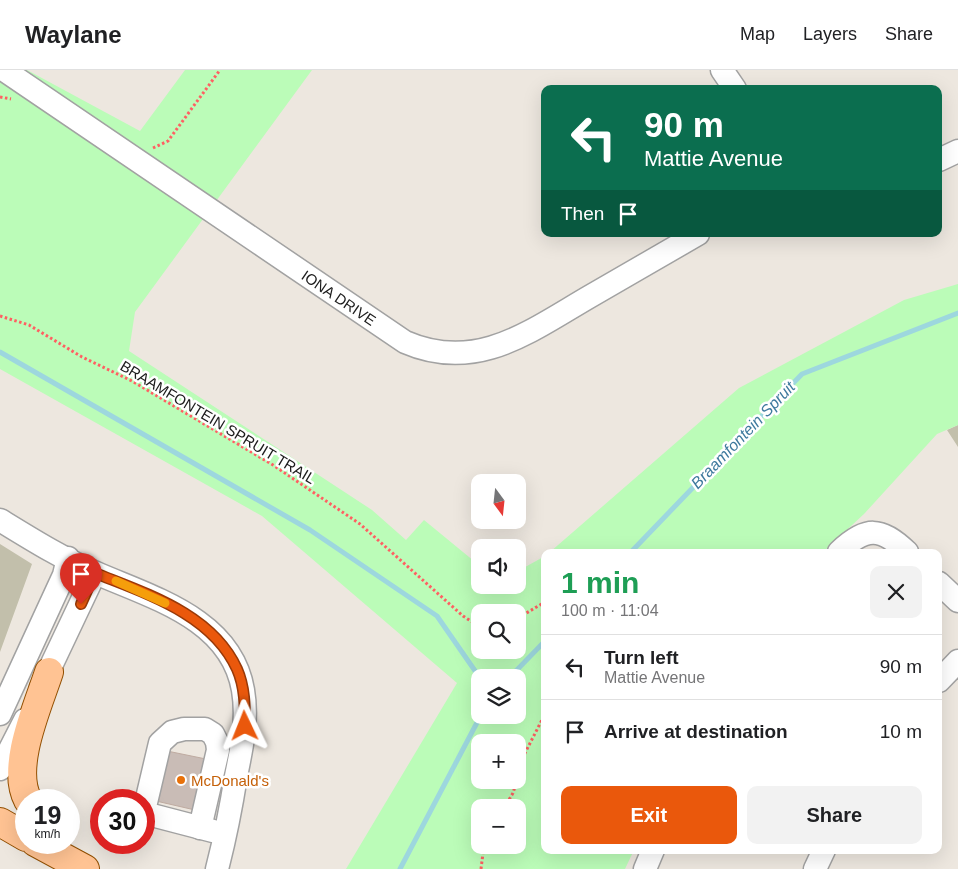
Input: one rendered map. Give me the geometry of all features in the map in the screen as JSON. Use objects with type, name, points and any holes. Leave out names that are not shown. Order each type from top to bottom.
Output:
[{"type":"main road","points":[[24,789],[22,784],[24,754],[49,672]]},
{"type":"main road","points":[[0,822],[15,831]]},
{"type":"main road","points":[[58,854],[83,868]]},
{"type":"main road","points":[[70,854],[83,868]]},
{"type":"street","name":"IONA DRIVE","points":[[4,70],[405,342],[423,350],[440,353],[464,353],[512,342],[693,237]]},
{"type":"street","points":[[722,70],[732,85]]},
{"type":"street","points":[[942,159],[958,152]]},
{"type":"street","points":[[0,520],[95,573],[195,619],[206,626],[237,670],[243,689],[245,726],[226,835],[218,869]]},
{"type":"street","points":[[843,549],[858,537],[869,533],[892,538],[905,549]]},
{"type":"street","points":[[0,714],[64,575],[68,558]]},
{"type":"street","points":[[0,769],[49,672],[95,573]]},
{"type":"street","points":[[942,585],[958,601]]},
{"type":"street","points":[[942,678],[958,661]]},
{"type":"street","points":[[149,789],[160,743],[172,732],[184,728],[205,728],[213,734],[218,742],[218,750],[200,828]]},
{"type":"street","points":[[155,815],[226,835]]},
{"type":"street","points":[[645,869],[651,854]]},
{"type":"street","points":[[815,869],[822,854]]},
{"type":"path","points":[[134,158],[168,141],[220,70]]},
{"type":"path","name":"BRAAMFONTEIN SPRUIT TRAIL","points":[[0,316],[29,325],[82,358],[132,381],[273,465],[360,524],[463,616],[471,621]]},
{"type":"path","points":[[526,613],[541,604]]},
{"type":"path","points":[[526,751],[541,722]]},
{"type":"path","points":[[481,869],[483,854]]},
{"type":"shaded area","points":[[958,425],[958,447],[947,430]]},
{"type":"shaded area","points":[[0,544],[32,564],[0,652]]},
{"type":"green space","points":[[0,70],[27,70],[140,131],[185,70],[312,70],[135,312],[129,351],[372,510],[406,540],[424,520],[471,559],[471,594],[526,594],[526,567],[541,558],[541,854],[632,854],[625,869],[346,869],[457,683],[262,516],[0,369]]},
{"type":"green space","points":[[958,284],[958,425],[937,434],[864,514],[826,549],[553,549],[739,388],[904,300]]},
{"type":"building","name":"McDonald's","points":[[167,751],[206,759],[195,810],[156,801]]},
{"type":"waterway","name":"Braamfontein Spruit","points":[[634,549],[802,374],[958,313]]},
{"type":"waterway","points":[[0,352],[310,530],[437,616],[474,669]]},
{"type":"waterway","name":"Braamfontein Spruit","points":[[518,669],[541,645]]},
{"type":"waterway","name":"Braamfontein Spruit","points":[[400,869],[476,724]]},
{"type":"slow traffic","points":[[116,581],[165,603]]},
{"type":"place","name":"McDonald's","points":[[181,780]]},
{"type":"route","points":[[81,604],[95,573],[190,615],[206,626],[226,651],[237,670],[243,689],[245,726]]}]
